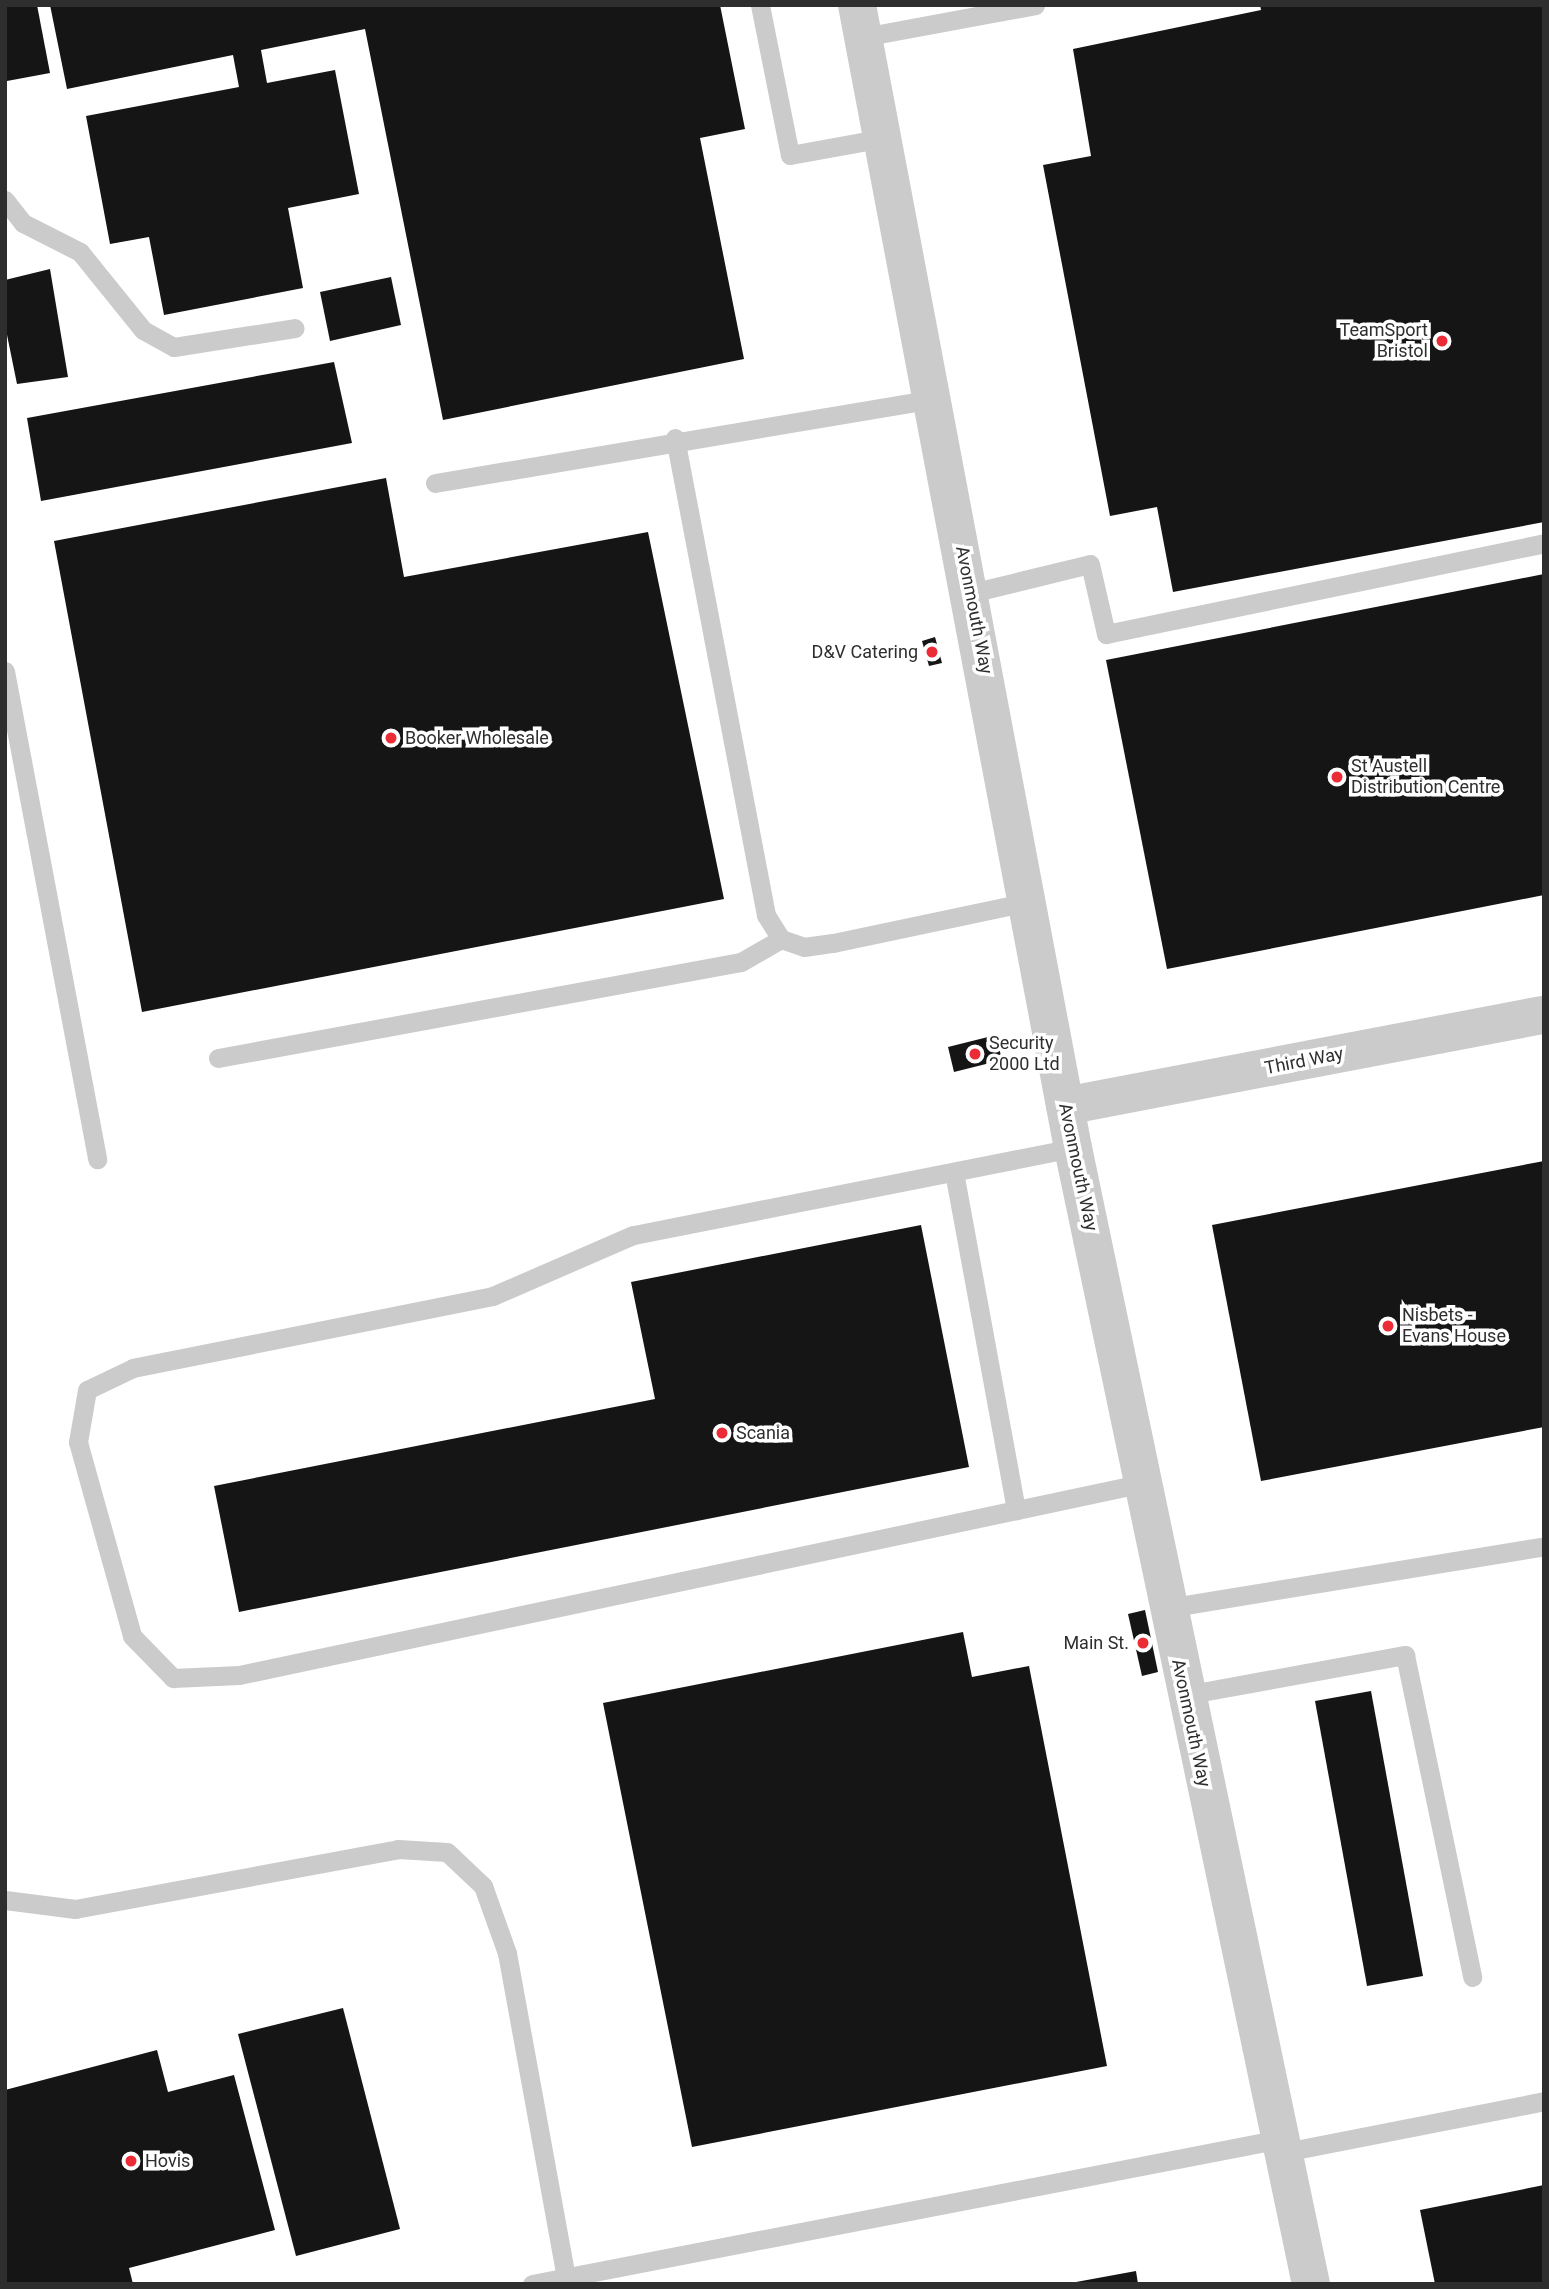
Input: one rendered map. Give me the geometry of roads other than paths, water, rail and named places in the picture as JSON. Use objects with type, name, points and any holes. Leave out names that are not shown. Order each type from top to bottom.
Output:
[{"type":"street","name":"Avonmouth Way","points":[[860,21],[971,593],[1073,1149],[1144,1483],[1185,1695],[1311,2284]]},
{"type":"street","name":"Third Way","points":[[1065,1106],[1544,1015]]},
{"type":"lane","points":[[760,5],[790,155],[884,138]]},
{"type":"lane","points":[[860,21],[1035,5]]},
{"type":"lane","points":[[5,200],[23,223],[80,253],[143,330],[174,347],[295,328]]},
{"type":"lane","points":[[435,483],[675,439],[933,399]]},
{"type":"lane","points":[[675,439],[766,915],[781,939],[804,947],[833,943],[1027,902]]},
{"type":"lane","points":[[971,593],[1090,564],[1106,634],[1544,543]]},
{"type":"lane","points":[[5,671],[97,1159]]},
{"type":"lane","points":[[218,1058],[741,962],[781,939]]},
{"type":"lane","points":[[1073,1149],[633,1235],[493,1296],[133,1367],[87,1390],[78,1442],[132,1636],[173,1678],[239,1675],[1144,1483]]},
{"type":"lane","points":[[954,1172],[1016,1510]]},
{"type":"lane","points":[[1167,1608],[1544,1546]]},
{"type":"lane","points":[[1185,1695],[1405,1655],[1472,1977]]},
{"type":"lane","points":[[5,1900],[31,1908],[75,1909],[398,1849],[447,1852],[483,1886],[507,1953],[566,2277]]},
{"type":"lane","points":[[532,2284],[717,2246],[1544,2101]]},
{"type":"place","name":"TeamSport Bristol","points":[[1442,341]]},
{"type":"place","name":"D&V Catering","points":[[932,652]]},
{"type":"place","name":"Booker Wholesale","points":[[391,738]]},
{"type":"place","name":"St Austell Distribution Centre","points":[[1337,777]]},
{"type":"place","name":"Security 2000 Ltd","points":[[975,1054]]},
{"type":"place","name":"Nisbets - Evans House","points":[[1388,1326]]},
{"type":"place","name":"Scania","points":[[722,1433]]},
{"type":"place","name":"Main St.","points":[[1143,1643]]},
{"type":"place","name":"Hovis","points":[[131,2161]]}]
